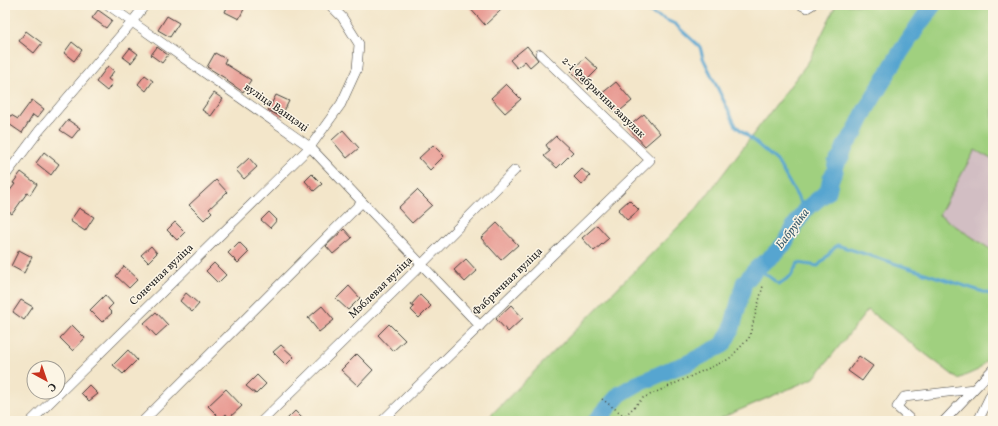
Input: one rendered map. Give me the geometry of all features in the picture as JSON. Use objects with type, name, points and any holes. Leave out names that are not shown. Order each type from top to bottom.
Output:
[{"type":"street","name":"вуліца Ванцэці","points":[[108,5],[310,147],[340,104],[357,69],[359,44],[342,17],[330,5]]},
{"type":"street","points":[[5,176],[40,131],[145,5]]},
{"type":"street","points":[[801,5],[807,8],[812,5]]},
{"type":"street","name":"2-і Фабрычны завулак","points":[[540,54],[650,160]]},
{"type":"street","points":[[310,147],[480,326]]},
{"type":"street","name":"Сонечная вуліца","points":[[31,421],[310,147]]},
{"type":"street","name":"Фабрычная вуліца","points":[[382,421],[650,160]]},
{"type":"street","name":"Мэблевая вуліца","points":[[262,421],[421,265],[515,170]]},
{"type":"street","points":[[143,421],[362,202]]},
{"type":"street","points":[[944,421],[993,368]]},
{"type":"street","points":[[912,421],[897,407],[904,397],[974,389]]},
{"type":"street","points":[[978,421],[993,390]]},
{"type":"path","points":[[620,421],[643,398],[729,359],[749,338],[763,286]]},
{"type":"path","points":[[602,399],[631,421]]},
{"type":"shaded area","points":[[975,150],[993,160],[993,251],[939,215]]},
{"type":"green space","points":[[836,5],[993,5],[993,160],[975,150],[939,215],[993,251],[993,353],[978,370],[958,379],[868,310],[814,378],[721,418],[718,421],[485,421],[697,208],[809,61]]},
{"type":"building","points":[[228,5],[246,5],[239,19],[225,12]]},
{"type":"building","points":[[467,5],[497,5],[501,10],[485,25]]},
{"type":"building","points":[[98,10],[112,20],[106,28],[92,18]]},
{"type":"building","points":[[167,16],[179,23],[170,37],[158,30]]},
{"type":"building","points":[[26,31],[42,43],[34,53],[19,41]]},
{"type":"building","points":[[72,42],[82,50],[74,61],[64,53]]},
{"type":"building","points":[[527,46],[538,60],[530,67],[525,61],[517,68],[510,60]]},
{"type":"building","points":[[157,47],[168,55],[162,63],[151,55]]},
{"type":"building","points":[[130,48],[138,54],[131,63],[123,57]]},
{"type":"building","points":[[215,53],[226,59],[224,63],[251,80],[243,92],[227,81],[228,80],[207,67]]},
{"type":"building","points":[[585,57],[598,69],[583,84],[571,72]]},
{"type":"building","points":[[108,66],[114,71],[108,79],[112,82],[112,84],[107,91],[96,82]]},
{"type":"building","points":[[145,75],[153,81],[146,91],[138,84]]},
{"type":"building","points":[[616,82],[632,101],[616,114],[600,95]]},
{"type":"building","points":[[506,84],[521,99],[505,113],[491,98]]},
{"type":"building","points":[[214,93],[223,99],[211,116],[202,110]]},
{"type":"building","points":[[276,95],[289,101],[281,117],[268,110]]},
{"type":"building","points":[[32,100],[44,109],[37,118],[33,115],[22,133],[6,122],[11,115],[18,119]]},
{"type":"building","points":[[644,114],[660,133],[645,146],[628,127]]},
{"type":"building","points":[[68,120],[80,128],[72,138],[60,130]]},
{"type":"building","points":[[343,130],[359,148],[347,158],[332,140]]},
{"type":"building","points":[[556,136],[573,152],[557,168],[544,156],[550,151],[546,145]]},
{"type":"building","points":[[433,145],[444,156],[430,170],[419,158]]},
{"type":"building","points":[[44,152],[59,164],[51,175],[36,163]]},
{"type":"building","points":[[249,158],[257,167],[244,179],[236,170]]},
{"type":"building","points":[[582,169],[590,176],[582,185],[574,177]]},
{"type":"building","points":[[21,172],[37,184],[30,195],[27,193],[12,214],[5,209],[5,197],[15,184],[13,183]]},
{"type":"building","points":[[312,174],[322,184],[314,191],[305,181]]},
{"type":"building","points":[[216,180],[227,192],[209,209],[212,212],[204,220],[189,205]]},
{"type":"building","points":[[417,190],[432,205],[412,223],[398,208]]},
{"type":"building","points":[[629,200],[639,210],[627,220],[618,210]]},
{"type":"building","points":[[79,208],[94,217],[85,231],[70,221]]},
{"type":"building","points":[[269,212],[277,220],[270,228],[261,220]]},
{"type":"building","points":[[175,222],[185,232],[177,240],[167,230]]},
{"type":"building","points":[[497,223],[518,245],[501,260],[481,238]]},
{"type":"building","points":[[597,225],[609,238],[594,251],[582,238]]},
{"type":"building","points":[[344,229],[352,238],[333,254],[326,246]]},
{"type":"building","points":[[239,242],[249,252],[238,263],[228,253]]},
{"type":"building","points":[[151,246],[157,253],[148,262],[141,255]]},
{"type":"building","points":[[19,250],[32,257],[24,273],[11,266]]},
{"type":"building","points":[[466,259],[477,271],[465,282],[454,270]]},
{"type":"building","points":[[214,263],[226,275],[218,283],[206,271]]},
{"type":"building","points":[[124,266],[138,279],[129,288],[116,276]]},
{"type":"building","points":[[349,286],[360,298],[348,310],[336,299]]},
{"type":"building","points":[[186,293],[199,304],[192,312],[180,301]]},
{"type":"building","points":[[105,295],[113,304],[108,309],[112,313],[102,322],[90,310]]},
{"type":"building","points":[[420,295],[431,306],[419,318],[411,310],[414,307],[411,305]]},
{"type":"building","points":[[21,300],[33,307],[24,320],[13,312]]},
{"type":"building","points":[[511,305],[523,318],[508,332],[496,319]]},
{"type":"building","points":[[322,306],[334,320],[319,332],[308,318]]},
{"type":"building","points":[[156,312],[168,325],[156,336],[144,323]]},
{"type":"building","points":[[389,324],[405,340],[393,351],[378,335]]},
{"type":"building","points":[[72,325],[85,338],[73,351],[60,338]]},
{"type":"building","points":[[281,345],[294,357],[286,365],[273,352]]},
{"type":"building","points":[[128,350],[137,360],[123,374],[113,365]]},
{"type":"building","points":[[357,354],[373,370],[358,386],[341,370]]},
{"type":"building","points":[[859,356],[873,366],[862,381],[848,371]]},
{"type":"building","points":[[257,375],[266,384],[256,394],[246,386]]},
{"type":"building","points":[[89,385],[98,394],[89,401],[81,393]]},
{"type":"building","points":[[226,389],[242,406],[229,418],[226,414],[221,419],[208,406]]},
{"type":"building","points":[[295,411],[305,421],[285,421]]},
{"type":"waterway","points":[[633,5],[675,24],[700,47],[703,58],[736,126],[777,161],[805,210]]},
{"type":"waterway","name":"Бабруйка","points":[[596,421],[620,394],[637,384],[686,364],[723,345],[732,328],[744,283],[757,268],[784,244],[805,210],[828,191],[831,178],[835,171],[836,163],[841,157],[845,146],[855,132],[865,111],[898,56],[933,5]]},
{"type":"waterway","points":[[757,268],[779,284],[791,276],[798,263],[818,266],[837,245],[993,295]]}]
